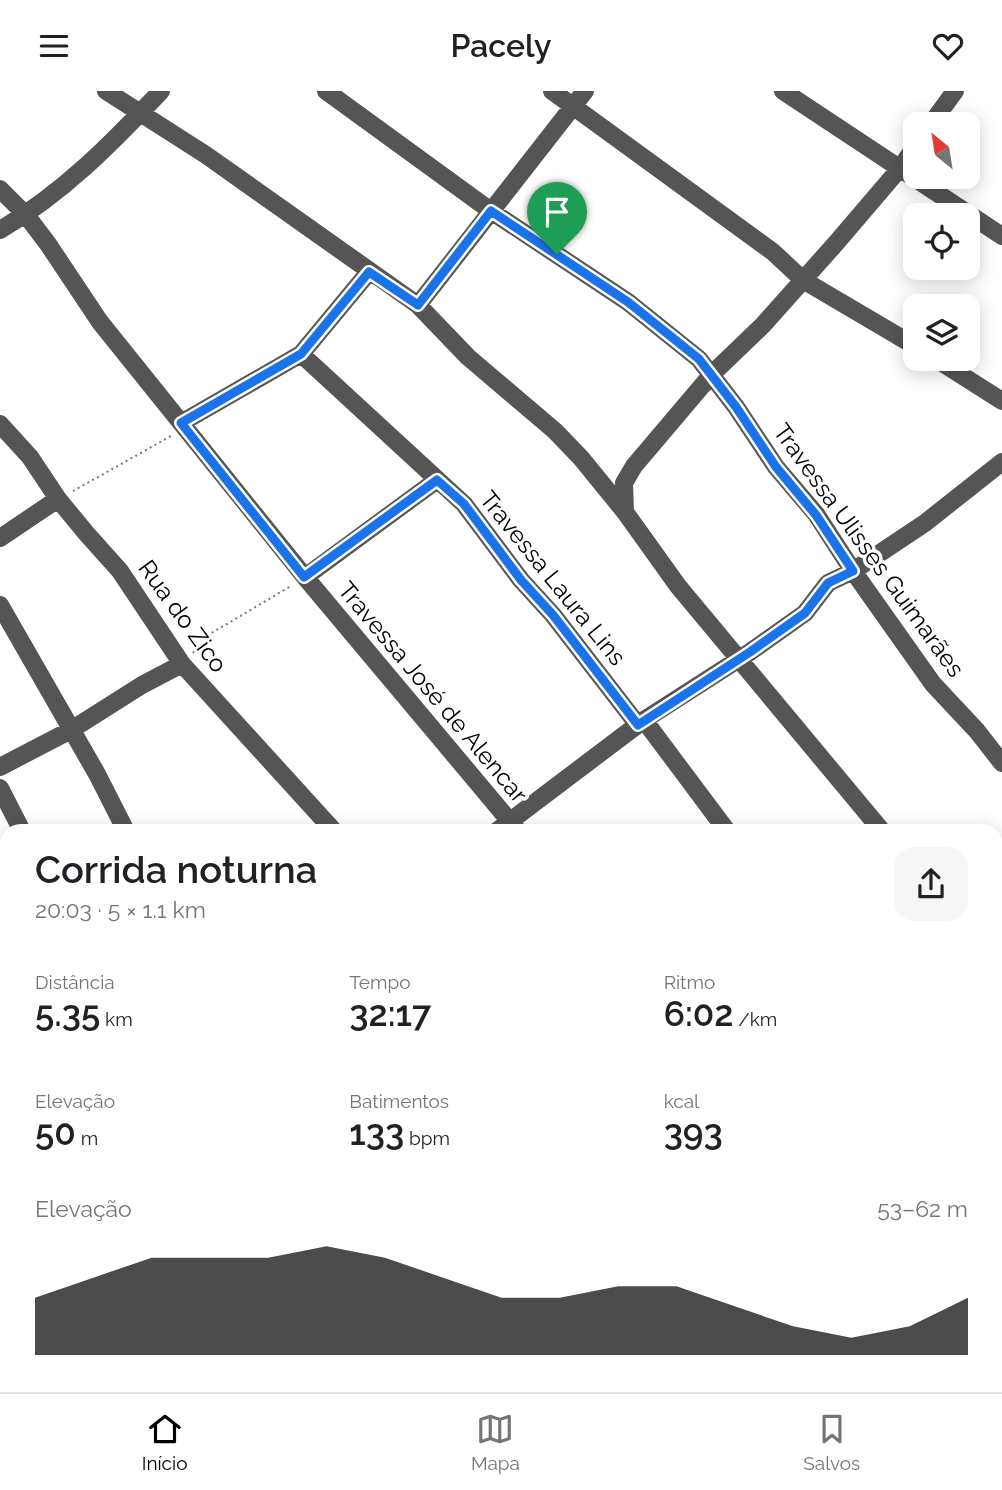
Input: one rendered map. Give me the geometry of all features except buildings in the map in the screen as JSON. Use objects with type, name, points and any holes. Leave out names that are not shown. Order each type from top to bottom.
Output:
[{"type":"street","points":[[106,91],[206,155],[418,305],[468,357],[555,431],[581,458],[625,512],[678,586],[876,824]]},
{"type":"street","points":[[0,230],[26,215],[82,172],[161,91]]},
{"type":"street","name":"Travessa Ulisses Guimarães","points":[[327,91],[491,211],[628,302],[689,349],[712,375],[756,435],[772,462],[816,515],[933,684],[1002,762]]},
{"type":"street","points":[[552,91],[579,98],[803,279],[903,339]]},
{"type":"street","points":[[783,91],[1002,236]]},
{"type":"street","points":[[940,112],[955,91]]},
{"type":"street","points":[[418,305],[579,98]]},
{"type":"street","points":[[625,512],[623,487],[634,466],[712,375],[763,325],[903,164]]},
{"type":"street","name":"Travessa José de Alencar","points":[[0,190],[26,215],[100,322],[505,824]]},
{"type":"street","points":[[183,426],[301,354],[369,272]]},
{"type":"street","name":"Travessa Laura Lins","points":[[301,354],[464,504],[521,580],[641,722],[721,824]]},
{"type":"street","points":[[955,371],[1002,401]]},
{"type":"street","name":"Rua do Zico","points":[[0,424],[30,457],[58,499],[120,571],[182,664],[328,824]]},
{"type":"street","points":[[513,824],[641,722],[805,613],[828,583],[853,571],[937,514],[1002,461]]},
{"type":"street","points":[[304,577],[437,480]]},
{"type":"street","points":[[0,538],[58,499]]},
{"type":"street","points":[[0,605],[97,773],[122,824]]},
{"type":"street","points":[[0,767],[71,730],[142,685],[182,664]]},
{"type":"street","points":[[0,789],[18,824]]},
{"type":"path","points":[[58,499],[183,426]]},
{"type":"path","points":[[182,664],[210,634],[304,577]]},
{"type":"route","points":[[491,211],[557,254],[628,302],[699,359],[756,435],[776,467],[816,515],[853,571],[828,583],[805,613],[638,725],[553,615],[521,580],[464,504],[437,480],[304,577],[181,423],[301,354],[369,272],[418,305],[491,211]]}]
